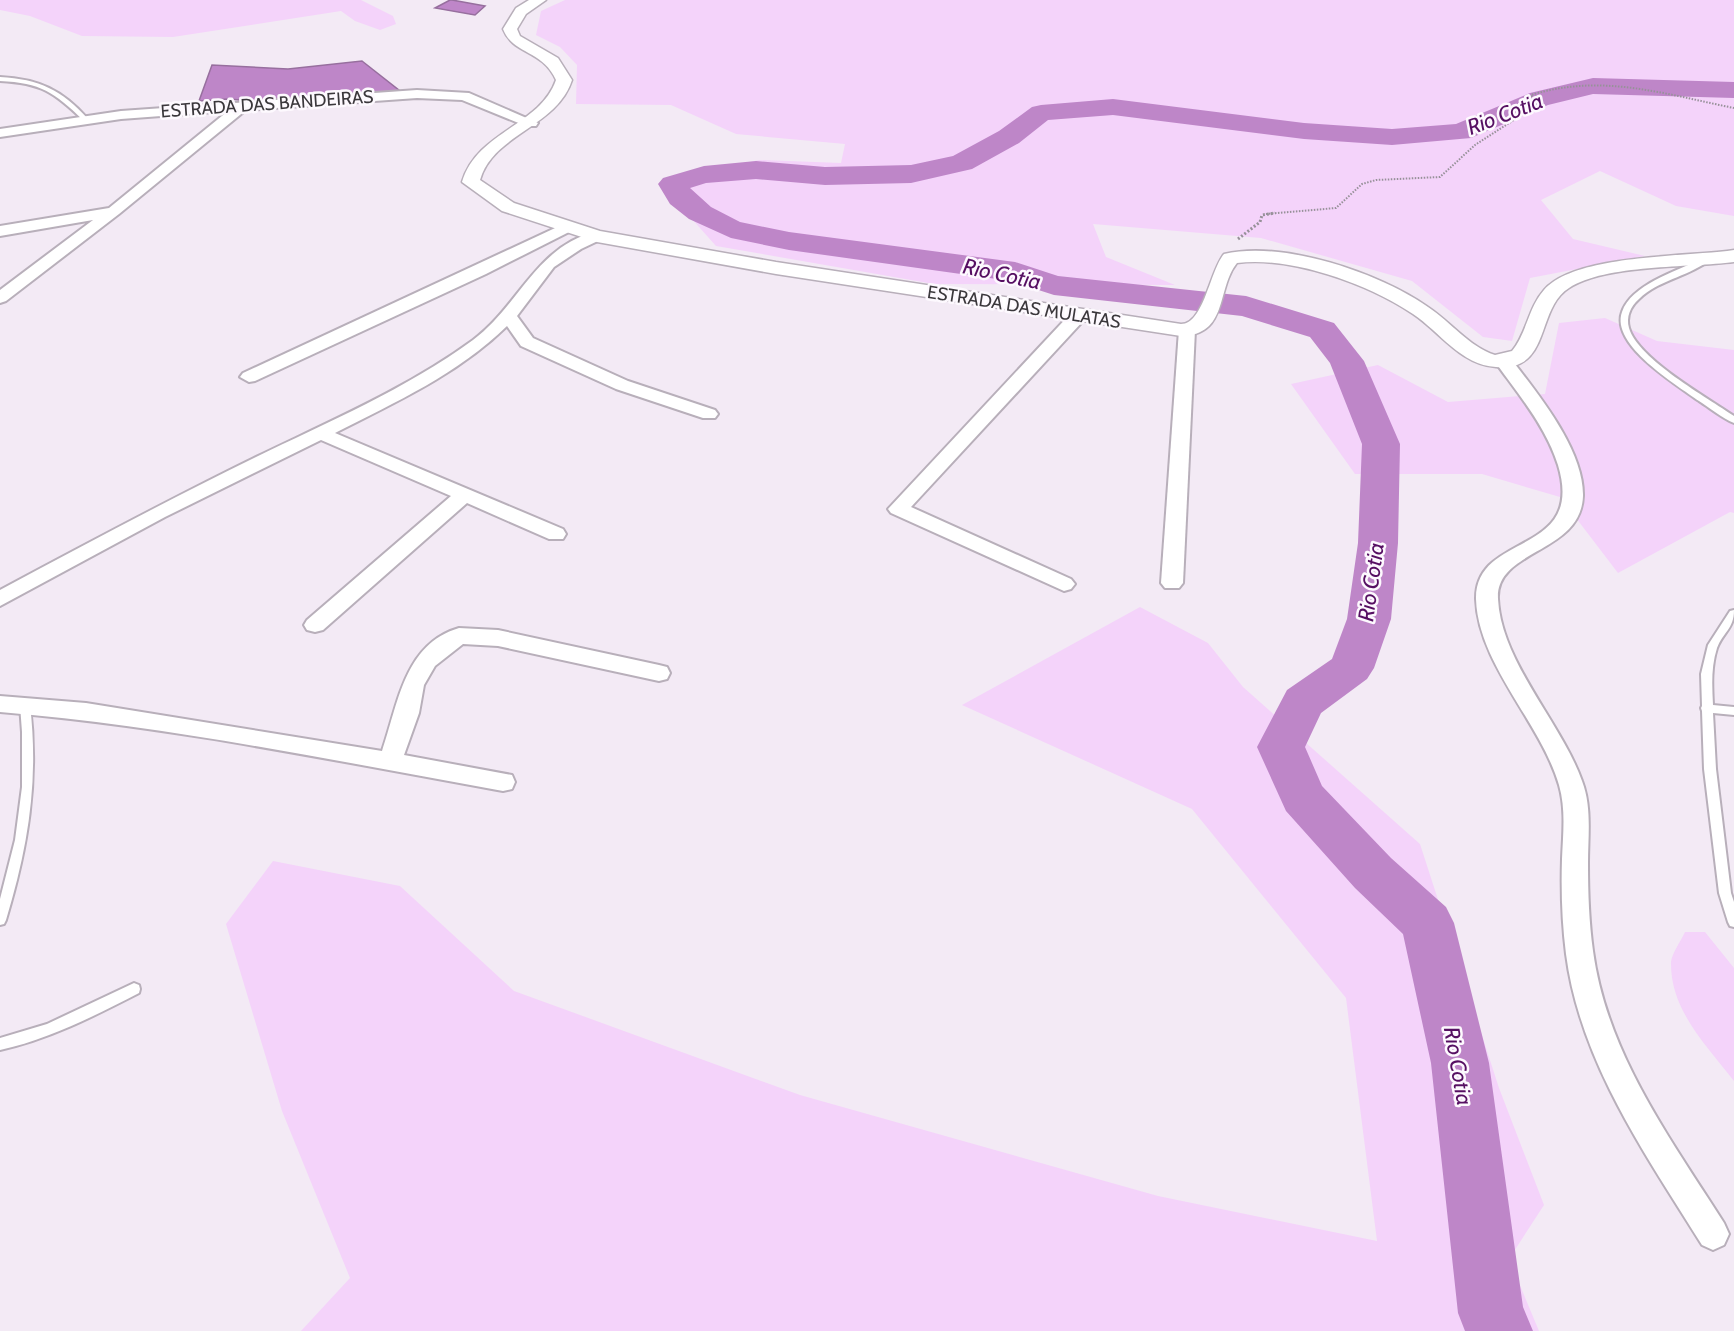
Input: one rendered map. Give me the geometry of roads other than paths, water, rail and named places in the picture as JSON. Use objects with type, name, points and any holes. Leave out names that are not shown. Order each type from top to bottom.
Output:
[{"type":"street","name":"ESTRADA DAS MULATAS","points":[[538,0],[521,11],[510,29],[514,39],[555,63],[561,70],[563,79],[555,99],[531,123],[493,145],[482,155],[471,174],[471,183],[508,207],[597,236],[776,268],[1078,316],[1187,330]]},
{"type":"street","name":"ESTRADA DAS BANDEIRAS","points":[[0,133],[85,119],[374,95],[440,94],[482,102],[531,123]]},
{"type":"street","points":[[0,298],[114,211],[243,106]]},
{"type":"street","points":[[0,231],[114,211]]},
{"type":"street","points":[[249,377],[480,271],[568,227]]},
{"type":"street","points":[[0,599],[158,513],[445,368],[482,341],[508,316],[548,264],[575,246],[597,236]]},
{"type":"street","points":[[1172,583],[1187,330],[1196,328],[1211,303],[1225,265],[1231,258],[1255,255],[1328,270],[1382,289],[1420,310],[1473,353],[1490,361],[1505,363],[1525,354],[1546,298],[1558,286],[1574,276],[1612,268],[1703,262],[1734,256]]},
{"type":"street","points":[[508,316],[527,342],[622,385],[709,414]]},
{"type":"street","points":[[1064,584],[898,509],[1078,316]]},
{"type":"street","points":[[1505,363],[1560,448],[1571,477],[1573,500],[1564,524],[1551,537],[1503,562],[1489,580],[1486,598],[1494,630],[1507,662],[1523,694],[1548,731],[1562,758],[1572,787],[1575,821],[1576,922],[1584,979],[1599,1031],[1625,1089],[1713,1234]]},
{"type":"street","points":[[320,433],[556,534]]},
{"type":"street","points":[[315,625],[464,495]]},
{"type":"street","points":[[390,761],[407,713],[413,685],[426,661],[442,646],[459,636],[498,638],[660,673]]},
{"type":"street","points":[[0,704],[108,715],[390,761],[503,782]]},
{"type":"lane","points":[[0,79],[27,80],[50,87],[85,119]]},
{"type":"lane","points":[[1703,262],[1663,280],[1640,295],[1628,307],[1624,319],[1626,332],[1648,357],[1734,420]]},
{"type":"lane","points":[[1734,613],[1713,645],[1706,674],[1710,769],[1725,893],[1734,922]]},
{"type":"lane","points":[[0,920],[23,832],[30,749],[25,705]]},
{"type":"lane","points":[[1706,708],[1734,711]]},
{"type":"lane","points":[[0,1044],[24,1040],[66,1023],[134,989]]},
{"type":"waterway","name":"Rio Cotia","points":[[1500,1331],[1491,1313],[1460,1063],[1427,923],[1373,873],[1303,797],[1281,747],[1303,702],[1351,668],[1369,619],[1378,543],[1381,444],[1347,361],[1322,330],[1246,306],[1054,285],[1015,272],[964,267],[861,249],[789,241],[731,229],[700,213],[680,198],[673,184],[704,175],[756,170],[825,176],[911,174],[962,163],[1009,137],[1041,113],[1113,107],[1304,131],[1392,137],[1461,132],[1539,99],[1593,86],[1734,90]]}]
